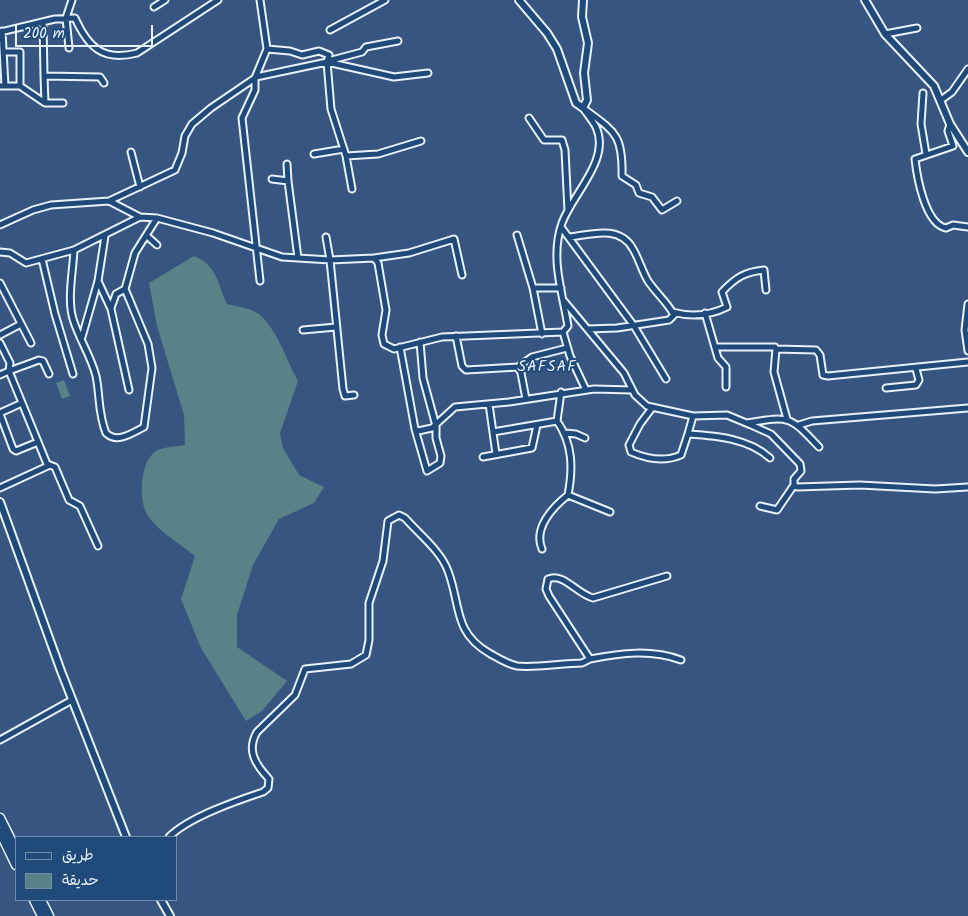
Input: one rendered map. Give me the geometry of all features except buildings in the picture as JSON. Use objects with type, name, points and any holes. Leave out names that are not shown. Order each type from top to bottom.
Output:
[{"type":"highway","points":[[0,818],[15,848]]},
{"type":"highway","points":[[0,832],[15,863]]},
{"type":"highway","points":[[34,901],[42,916]]},
{"type":"highway","points":[[42,901],[50,916]]},
{"type":"main road","points":[[519,0],[547,33],[557,49],[576,103],[583,108],[587,100],[584,73],[588,42],[582,17],[583,0]]},
{"type":"main road","points":[[865,0],[885,34],[934,86],[950,124],[968,152]]},
{"type":"main road","points":[[0,502],[72,700],[126,836]]},
{"type":"main road","points":[[162,901],[170,916]]},
{"type":"street","points":[[69,48],[66,18],[72,0]]},
{"type":"street","points":[[154,7],[165,0]]},
{"type":"street","points":[[63,103],[45,103],[20,86],[3,86],[4,52],[1,31],[43,22],[75,18],[90,45],[100,51],[125,56],[137,53],[218,0]]},
{"type":"street","points":[[260,0],[267,50],[255,77],[254,90],[242,118],[258,248],[260,281]]},
{"type":"street","points":[[330,30],[385,0]]},
{"type":"street","points":[[43,22],[45,103]]},
{"type":"street","points":[[885,34],[917,28]]},
{"type":"street","points":[[0,225],[32,210],[51,205],[109,201],[174,170],[182,152],[185,136],[192,124],[255,77],[327,62],[362,52],[366,47],[398,41]]},
{"type":"street","points":[[267,50],[290,51],[302,55],[318,50],[328,56],[331,109],[346,156],[352,189]]},
{"type":"street","points":[[4,52],[20,52],[20,86]]},
{"type":"street","points":[[327,62],[394,77],[428,73]]},
{"type":"street","points":[[941,100],[952,92],[968,69]]},
{"type":"street","points":[[44,76],[100,77],[104,84]]},
{"type":"street","points":[[923,93],[921,124],[926,154]]},
{"type":"street","points":[[583,108],[614,131],[622,155],[622,176],[636,185],[639,193],[652,197],[662,210],[677,201]]},
{"type":"street","points":[[374,258],[378,263],[386,310],[382,335],[384,344],[394,349],[420,342],[456,336],[563,332],[568,326],[556,260],[562,227],[595,162],[599,142],[596,128],[583,108]]},
{"type":"street","points":[[528,118],[544,140],[562,140],[565,150],[568,212]]},
{"type":"street","points":[[950,124],[948,132],[953,146],[915,159],[917,175],[928,212],[934,222],[942,228],[953,224],[968,227]]},
{"type":"street","points":[[346,156],[378,154],[421,141]]},
{"type":"street","points":[[314,154],[344,149]]},
{"type":"street","points":[[131,152],[140,187]]},
{"type":"street","points":[[287,164],[298,258]]},
{"type":"street","points":[[272,179],[288,181]]},
{"type":"street","points":[[109,201],[140,217],[157,218],[282,257],[330,260],[374,258],[409,253],[454,240],[462,274]]},
{"type":"street","points":[[0,252],[10,253],[26,263],[42,259],[74,250],[140,217]]},
{"type":"street","points":[[74,250],[71,309],[73,319],[95,373],[99,390],[99,408],[106,433],[114,438],[120,438],[144,427],[152,368],[148,344],[125,289],[134,253],[147,236],[157,218]]},
{"type":"street","points":[[562,227],[634,326],[666,379]]},
{"type":"street","points":[[570,237],[581,234],[610,233],[622,236],[629,241],[648,280],[672,312],[674,318],[634,326],[588,329]]},
{"type":"street","points":[[517,235],[533,288],[542,334]]},
{"type":"street","points":[[82,338],[98,281],[105,236]]},
{"type":"street","points":[[147,236],[156,245]]},
{"type":"street","points":[[326,237],[343,389],[345,396],[354,395]]},
{"type":"street","points":[[42,259],[72,374]]},
{"type":"street","points":[[672,312],[689,316],[727,307],[722,292],[734,279],[746,272],[764,270],[766,290]]},
{"type":"street","points":[[98,281],[111,309],[129,390]]},
{"type":"street","points":[[0,283],[31,343]]},
{"type":"street","points":[[533,288],[561,288]]},
{"type":"street","points":[[111,309],[116,294],[125,289]]},
{"type":"street","points":[[563,300],[624,373],[635,395],[652,408],[693,416],[727,415],[770,434],[800,464],[801,471],[794,479],[794,485],[777,510],[760,506]]},
{"type":"street","points":[[968,304],[965,330],[968,351]]},
{"type":"street","points":[[705,313],[718,358],[726,367],[726,387]]},
{"type":"street","points":[[0,335],[21,324]]},
{"type":"street","points":[[303,330],[336,327]]},
{"type":"street","points":[[563,332],[567,348],[586,390]]},
{"type":"street","points":[[456,336],[462,366],[466,370],[518,367],[532,357],[567,348]]},
{"type":"street","points":[[400,347],[415,428],[427,471],[440,463],[441,456],[436,438],[436,426],[423,378],[420,342]]},
{"type":"street","points":[[1,346],[10,363],[10,371],[47,464],[55,466],[69,500],[80,506],[98,546]]},
{"type":"street","points":[[716,347],[774,346],[776,349],[816,350],[820,355],[823,375],[828,376],[884,370],[916,369],[968,362]]},
{"type":"street","points":[[776,349],[774,372],[787,419]]},
{"type":"street","points":[[0,375],[38,360],[43,361],[49,374]]},
{"type":"street","points":[[518,367],[526,399]]},
{"type":"street","points":[[886,388],[916,385],[918,380],[916,369]]},
{"type":"street","points":[[415,428],[418,431],[425,431],[436,426],[455,407],[526,399],[560,392],[632,390]]},
{"type":"street","points":[[542,549],[540,539],[542,526],[555,506],[568,495],[572,461],[565,433],[557,421],[560,392]]},
{"type":"street","points":[[22,403],[0,414],[13,449],[16,452],[38,442]]},
{"type":"street","points":[[489,404],[496,454]]},
{"type":"street","points":[[652,408],[640,424],[629,445],[631,452],[643,457],[672,459],[680,455],[693,416]]},
{"type":"street","points":[[799,425],[812,420],[968,408]]},
{"type":"street","points":[[745,423],[781,417],[799,425],[819,447]]},
{"type":"street","points":[[493,432],[557,421]]},
{"type":"street","points":[[483,456],[532,448],[537,425]]},
{"type":"street","points":[[565,433],[576,434],[585,438]]},
{"type":"street","points":[[688,434],[733,439],[762,450],[770,458]]},
{"type":"street","points":[[0,488],[51,465]]},
{"type":"street","points":[[794,485],[886,486],[935,489],[968,488]]},
{"type":"street","points":[[568,495],[610,512]]},
{"type":"street","points":[[170,836],[175,831],[199,818],[263,792],[268,788],[269,779],[253,758],[253,739],[257,732],[295,695],[305,669],[351,664],[366,655],[369,640],[369,603],[383,561],[388,521],[399,515],[405,518],[442,559],[448,571],[461,623],[468,637],[478,647],[503,661],[518,666],[582,663],[590,659],[625,652],[666,655],[681,660]]},
{"type":"street","points":[[590,659],[549,596],[546,589],[548,579],[554,576],[562,578],[582,595],[593,598],[667,576]]},
{"type":"street","points":[[0,740],[72,700]]},
{"type":"green space","points":[[194,256],[202,260],[212,270],[227,304],[250,309],[258,313],[273,330],[298,381],[280,433],[283,448],[299,475],[324,487],[314,503],[279,519],[253,565],[237,615],[237,647],[287,681],[262,711],[246,721],[201,648],[181,599],[195,556],[164,533],[153,522],[148,516],[143,501],[142,482],[146,464],[150,457],[162,449],[185,445],[184,415],[157,326],[149,283]]},
{"type":"green space","points":[[64,380],[70,396],[62,399],[56,383]]},
{"type":"district","name":"SAFSAF","points":[[547,368]]}]
